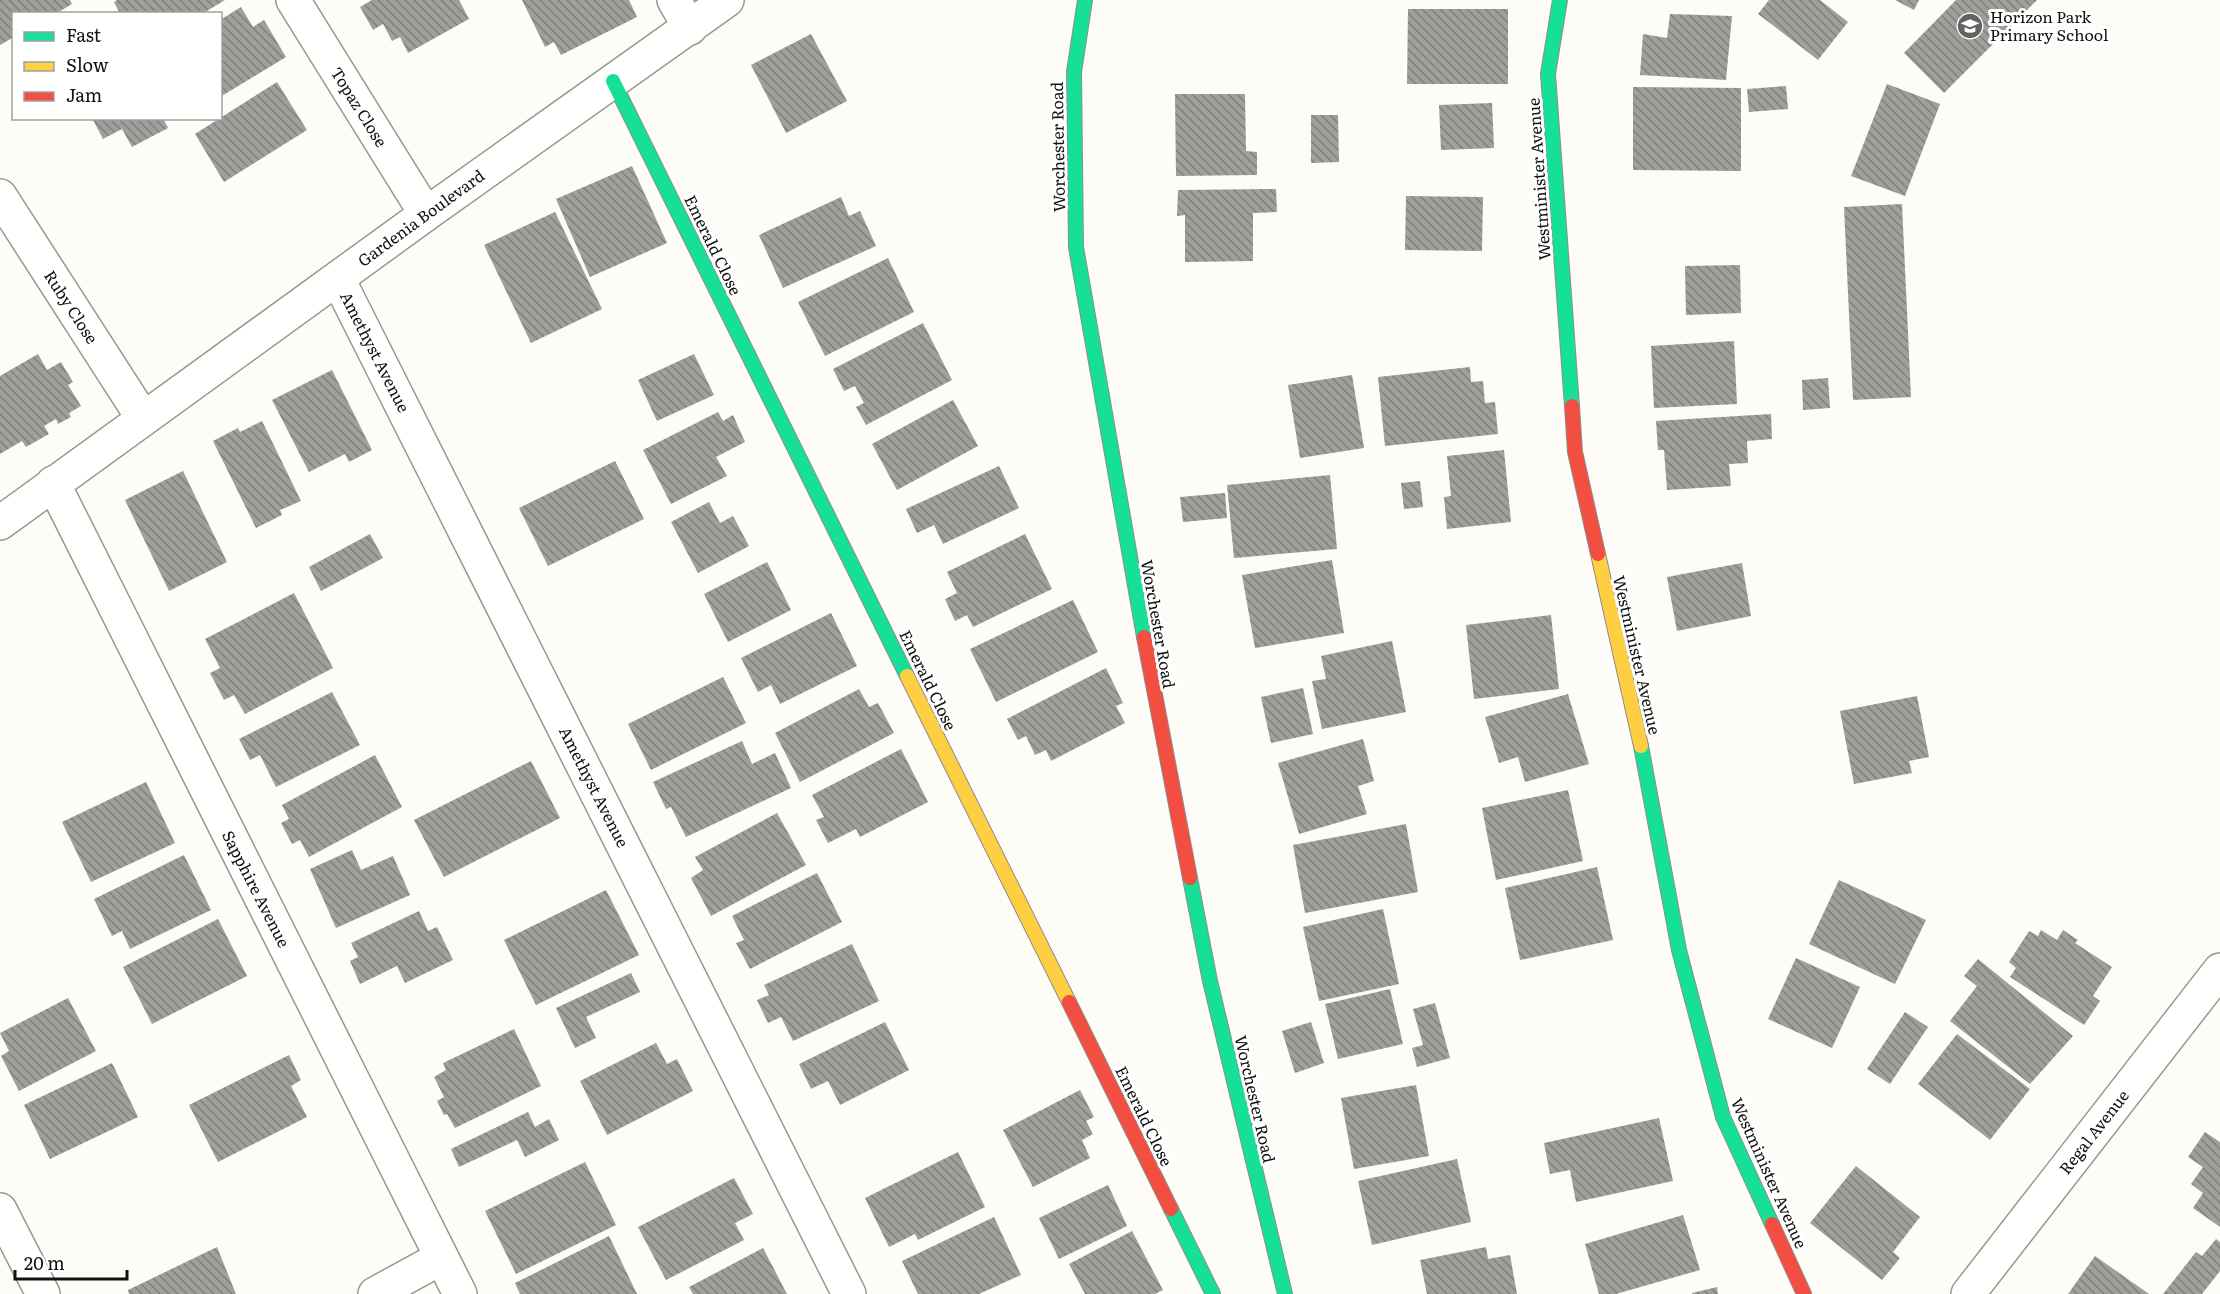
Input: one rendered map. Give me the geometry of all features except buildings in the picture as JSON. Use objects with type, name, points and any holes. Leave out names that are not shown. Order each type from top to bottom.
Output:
[{"type":"street","name":"Topaz Close","points":[[293,0],[426,214]]},
{"type":"street","points":[[674,0],[690,28]]},
{"type":"street","name":"Gardenia Boulevard","points":[[0,523],[426,214],[727,0]]},
{"type":"street","name":"Worchester Road","points":[[1084,0],[1074,72],[1076,247],[1158,720],[1210,981],[1285,1294]]},
{"type":"street","name":"Westminister Avenue","points":[[1560,0],[1548,74],[1575,452],[1639,737],[1679,950],[1723,1117],[1804,1294]]},
{"type":"street","name":"Emerald Close","points":[[614,81],[1213,1294]]},
{"type":"street","name":"Ruby Close","points":[[0,196],[143,418]]},
{"type":"street","name":"Amethyst Avenue","points":[[338,279],[849,1294]]},
{"type":"street","name":"Sapphire Avenue","points":[[53,483],[459,1294]]},
{"type":"street","name":"Regal Avenue","points":[[1968,1294],[2220,970]]},
{"type":"street","points":[[0,1210],[43,1294]]},
{"type":"street","points":[[375,1294],[441,1258]]},
{"type":"traffic: fast","points":[[1085,0],[1074,72],[1076,247],[1144,637]]},
{"type":"traffic: fast","points":[[1560,0],[1548,74],[1572,406]]},
{"type":"traffic: fast","points":[[613,81],[907,676]]},
{"type":"traffic: fast","points":[[1641,746],[1679,950],[1723,1117],[1772,1224]]},
{"type":"traffic: fast","points":[[1190,878],[1210,981],[1285,1294]]},
{"type":"traffic: fast","points":[[1171,1209],[1213,1294]]},
{"type":"traffic: slow","points":[[1598,554],[1641,746]]},
{"type":"traffic: slow","points":[[907,676],[1069,1002]]},
{"type":"traffic: jam","points":[[1572,406],[1575,452],[1598,554]]},
{"type":"traffic: jam","points":[[1144,637],[1190,878]]},
{"type":"traffic: jam","points":[[1069,1002],[1171,1209]]},
{"type":"traffic: jam","points":[[1772,1224],[1804,1294]]},
{"type":"place","name":"Horizon Park Primary School","points":[[1970,26]]}]
